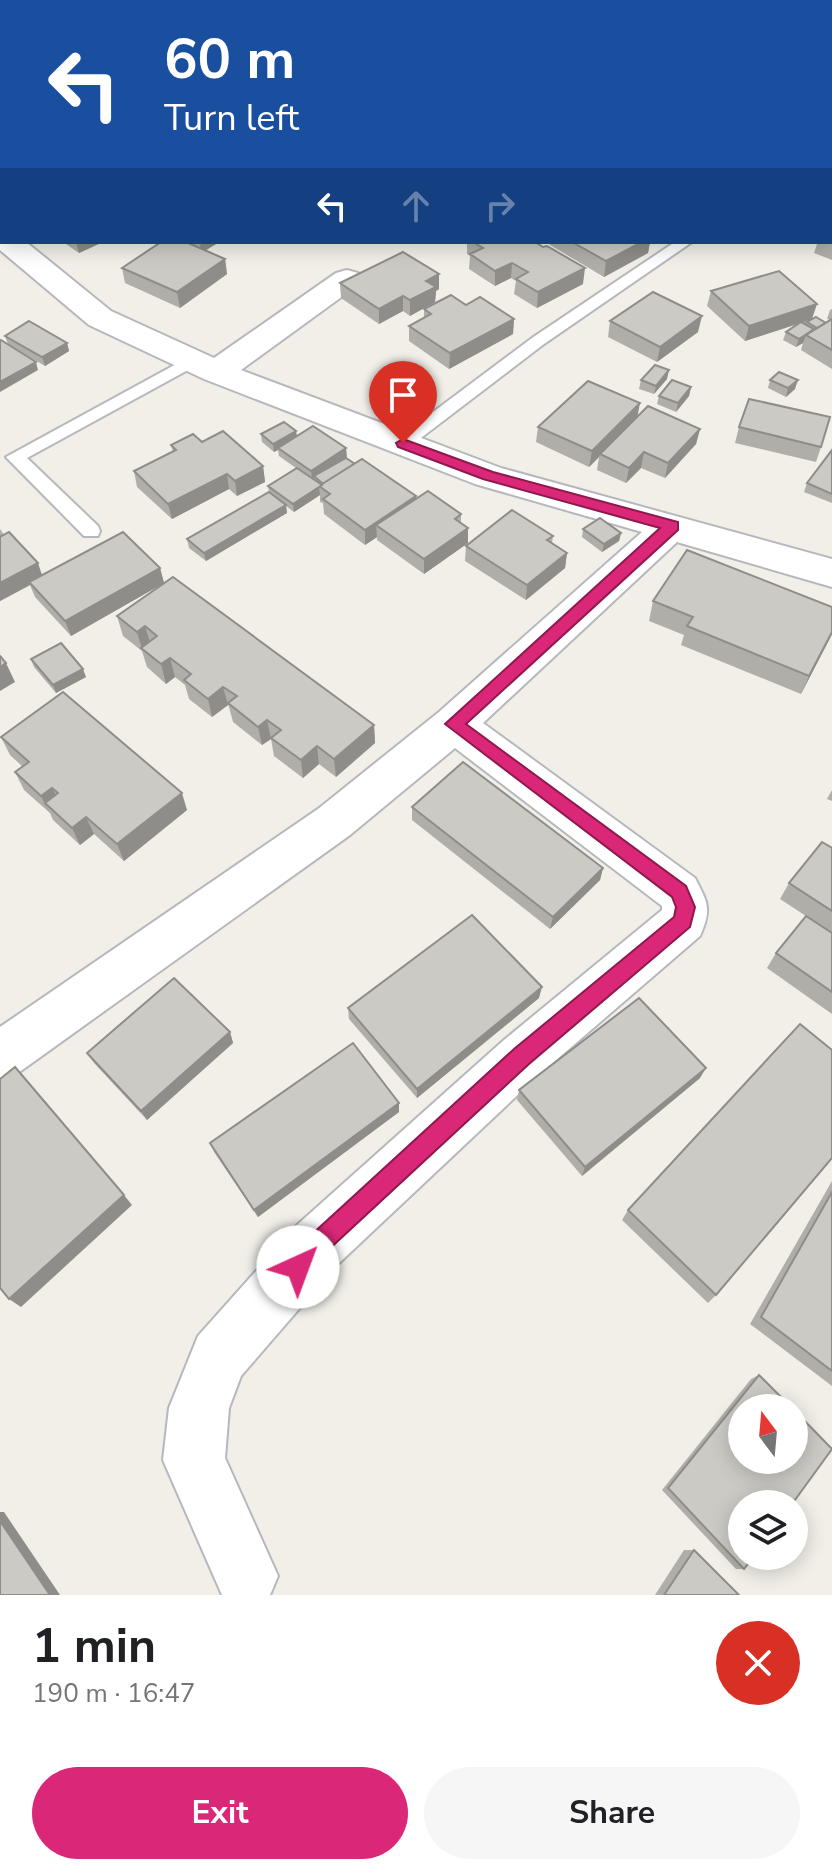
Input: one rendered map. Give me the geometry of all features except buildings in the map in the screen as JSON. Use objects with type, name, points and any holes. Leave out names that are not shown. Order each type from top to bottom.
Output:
[{"type":"street","points":[[10,244],[100,318],[204,366],[488,476],[832,573]]},
{"type":"street","points":[[204,366],[347,279]]},
{"type":"street","points":[[0,1056],[334,822],[454,724],[672,526]]},
{"type":"street","points":[[246,1576],[194,1460],[199,1408],[219,1357],[317,1245],[522,1057],[683,921],[686,907],[679,892],[454,724]]},
{"type":"lane","points":[[403,443],[538,341],[682,244]]},
{"type":"lane","points":[[91,531],[15,457],[204,366]]},
{"type":"route","points":[[298,1267],[317,1245],[522,1057],[683,921],[686,907],[679,892],[454,724],[672,526],[488,476],[403,443]]}]
